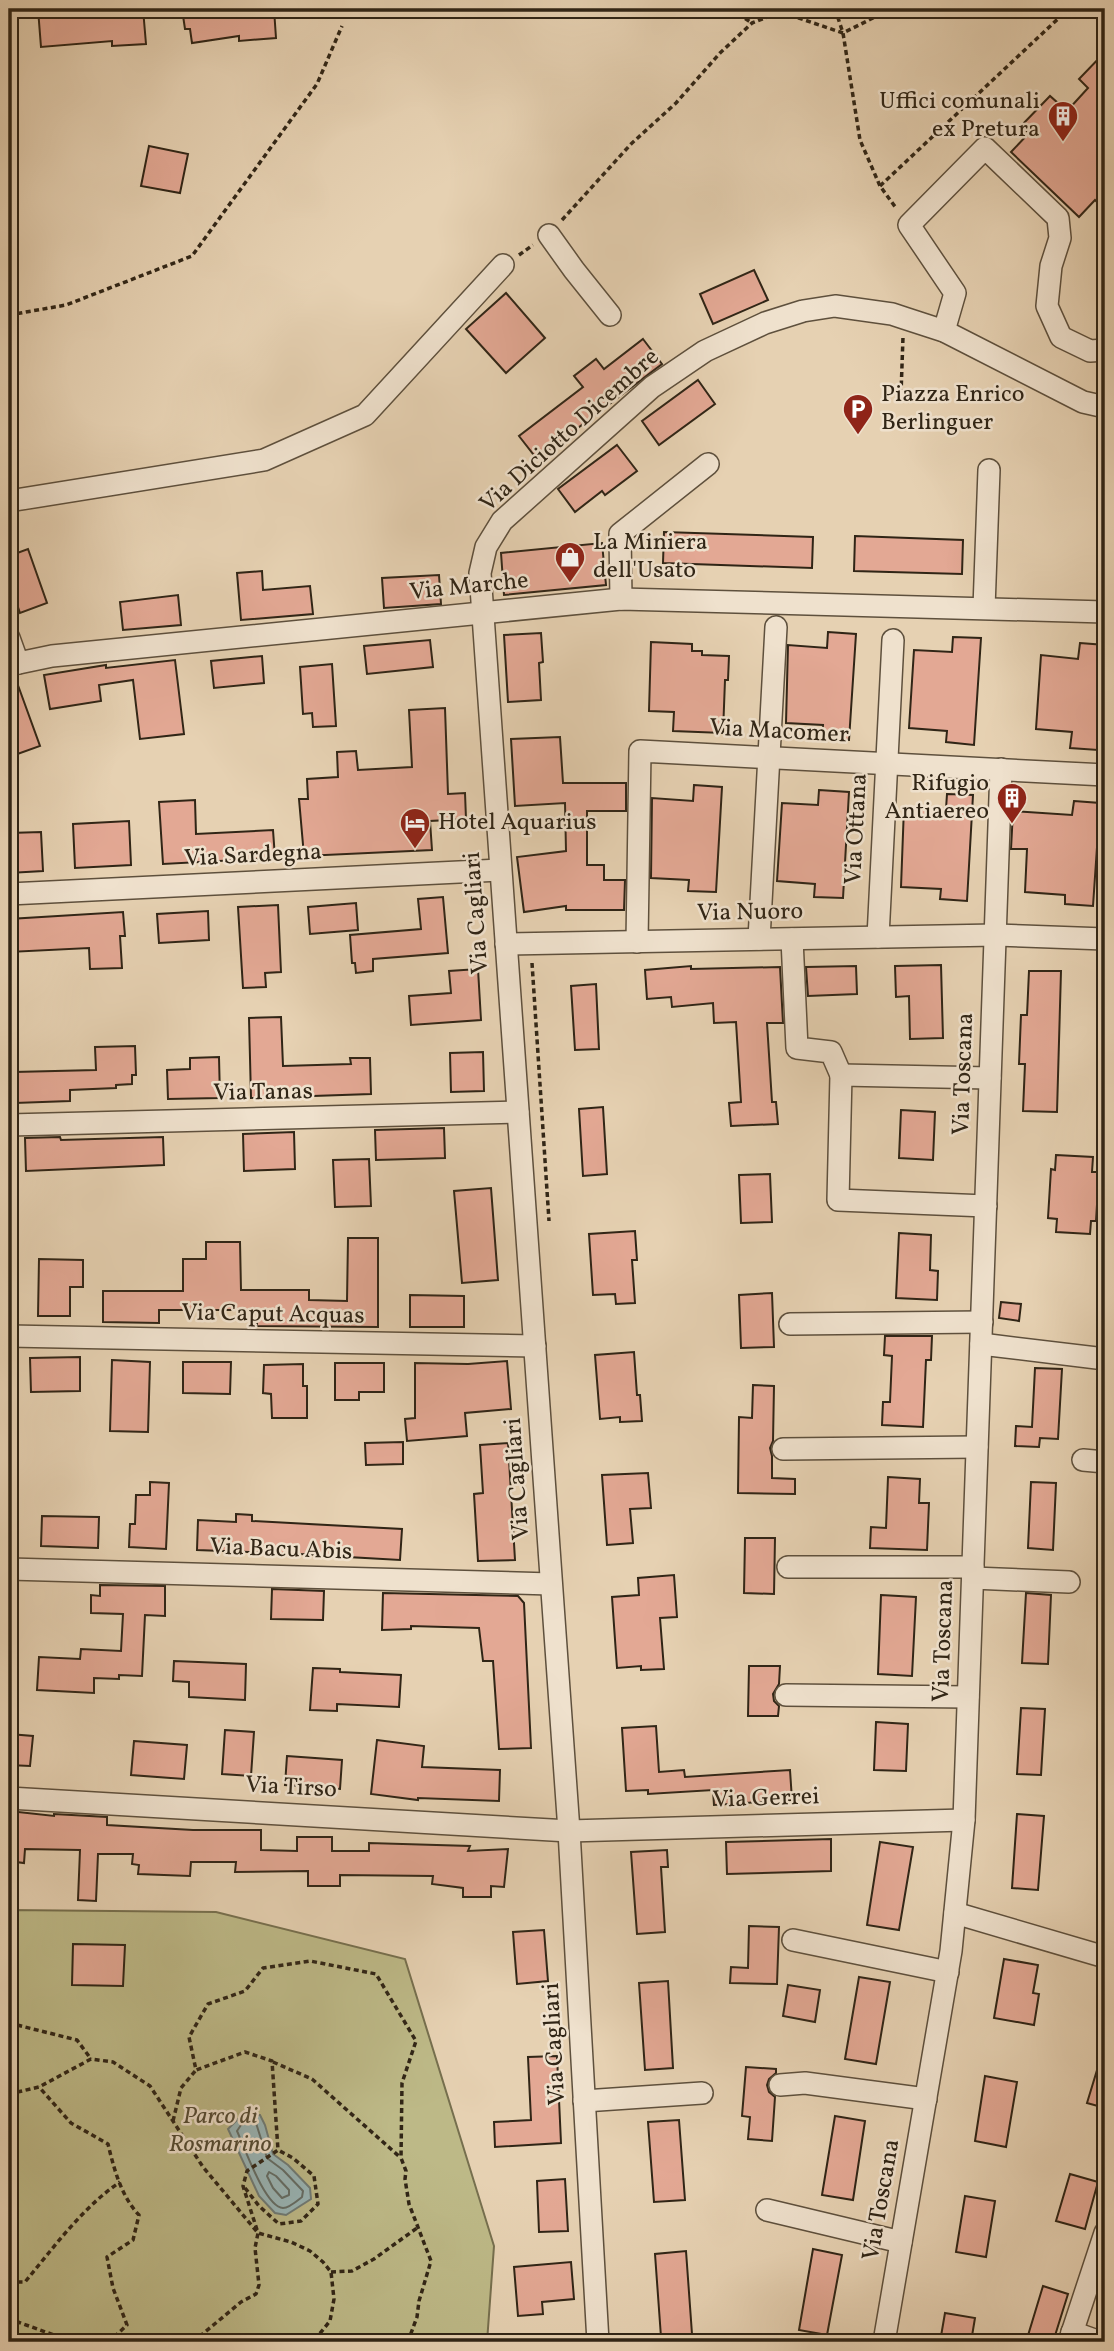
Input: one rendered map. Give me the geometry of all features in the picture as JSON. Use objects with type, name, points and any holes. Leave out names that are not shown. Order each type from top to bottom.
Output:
[{"type":"street","points":[[944,331],[955,293],[909,225],[985,148],[1058,218],[1060,238],[1051,266],[1047,306],[1061,337],[1090,351],[1105,350]]},
{"type":"street","points":[[549,235],[610,316]]},
{"type":"street","points":[[9,501],[264,460],[365,415],[503,265]]},
{"type":"street","name":"Via Diciotto Dicembre","points":[[483,612],[480,573],[486,547],[502,521],[652,387],[705,351],[765,323],[803,310],[835,306],[892,314],[944,331],[1083,402],[1105,407]]},
{"type":"street","points":[[621,599],[620,534],[708,464]]},
{"type":"street","points":[[984,608],[989,470]]},
{"type":"street","name":"Via Marche","points":[[13,664],[52,656],[621,599],[1105,612]]},
{"type":"street","name":"Via Cagliari","points":[[483,612],[569,1831],[598,2342]]},
{"type":"street","points":[[759,939],[776,627]]},
{"type":"street","points":[[9,638],[13,664]]},
{"type":"street","name":"Via Ottana","points":[[878,937],[893,640]]},
{"type":"street","name":"Via Macomer","points":[[637,942],[640,751],[1105,775]]},
{"type":"street","points":[[996,935],[1002,769]]},
{"type":"street","name":"Via Sardegna","points":[[9,894],[500,870]]},
{"type":"street","name":"Via Nuoro","points":[[506,944],[996,935],[1105,939]]},
{"type":"street","name":"Via Toscana","points":[[884,2342],[948,1972],[964,1820],[996,935]]},
{"type":"street","points":[[792,939],[797,1048],[831,1052],[841,1075],[838,1200],[986,1206]]},
{"type":"street","points":[[841,1075],[990,1078]]},
{"type":"street","name":"Via Tanas","points":[[9,1125],[518,1112]]},
{"type":"street","points":[[790,1324],[982,1322]]},
{"type":"street","name":"Via Caput Acquas","points":[[9,1336],[536,1346]]},
{"type":"street","points":[[981,1344],[1105,1359]]},
{"type":"street","points":[[783,1449],[977,1447]]},
{"type":"street","points":[[1083,1460],[1105,1462]]},
{"type":"street","points":[[788,1567],[973,1573],[1069,1581]]},
{"type":"street","name":"Via Bacu Abis","points":[[9,1569],[551,1584]]},
{"type":"street","points":[[786,1695],[968,1697]]},
{"type":"street","name":"Via Tirso","points":[[9,1798],[569,1831]]},
{"type":"street","name":"Via Gerrei","points":[[569,1831],[964,1820]]},
{"type":"street","points":[[955,1913],[1105,1957]]},
{"type":"street","points":[[793,1940],[948,1972]]},
{"type":"street","points":[[780,2085],[805,2083],[926,2099]]},
{"type":"street","points":[[584,2101],[702,2093]]},
{"type":"street","points":[[767,2210],[901,2242]]},
{"type":"street","points":[[1100,2342],[1071,2337],[1105,2233]]},
{"type":"path","points":[[732,9],[752,23]]},
{"type":"path","points":[[835,9],[843,33],[860,140],[880,186],[909,225]]},
{"type":"path","points":[[503,265],[549,235],[631,144],[676,103],[720,53],[752,23],[781,12],[843,33],[891,9]]},
{"type":"path","points":[[880,186],[1062,15],[1063,9]]},
{"type":"path","points":[[9,315],[66,305],[192,256],[317,84],[342,26]]},
{"type":"path","points":[[901,394],[904,318]]},
{"type":"path","points":[[196,2070],[189,2037],[208,2004],[245,1991],[263,1968],[310,1961],[376,1974],[416,2042],[402,2083],[401,2158],[406,2171],[409,2204],[431,2261],[410,2342]]},
{"type":"path","points":[[9,2023],[77,2040],[92,2059]]},
{"type":"path","points":[[173,2121],[181,2088],[196,2070],[245,2052],[313,2079],[401,2158]]},
{"type":"path","points":[[9,2094],[38,2087],[92,2059],[113,2062],[150,2086],[203,2167],[258,2233],[291,2242],[310,2251],[331,2272],[334,2299],[330,2321],[313,2342]]},
{"type":"path","points":[[272,2061],[278,2150]]},
{"type":"path","points":[[9,2327],[18,2322],[62,2338],[111,2340],[127,2325],[113,2288],[107,2257],[133,2240],[139,2215],[130,2206],[108,2144],[71,2123],[38,2087]]},
{"type":"path","points":[[193,2342],[241,2302],[256,2294],[259,2285],[255,2248],[258,2233],[243,2186],[247,2171],[278,2150]]},
{"type":"path","points":[[243,2186],[259,2206],[279,2224],[301,2221],[318,2204],[314,2176],[293,2158],[278,2150]]},
{"type":"path","points":[[9,2282],[25,2282],[104,2193],[120,2182]]},
{"type":"path","points":[[331,2272],[352,2271],[418,2228]]},
{"type":"green space","name":"Parco di Rosmarino","points":[[9,1910],[216,1912],[405,1959],[494,2246],[487,2342],[9,2342]]},
{"type":"water","points":[[246,2115],[260,2115],[273,2154],[310,2188],[311,2199],[286,2215],[275,2213],[259,2196],[228,2129]]},
{"type":"building","points":[[38,9],[143,9],[146,44],[112,46],[112,41],[41,47]]},
{"type":"building","points":[[182,9],[274,9],[276,38],[239,41],[239,36],[192,43],[190,29],[185,29]]},
{"type":"building","name":"Uffici comunali ex Pretura","points":[[1105,52],[1105,210],[1095,200],[1079,217],[1011,152],[1029,133],[1021,126],[1050,96],[1067,111],[1088,88],[1079,79]]},
{"type":"building","points":[[149,146],[188,154],[180,193],[141,186]]},
{"type":"building","points":[[754,270],[768,300],[713,324],[700,294]]},
{"type":"building","points":[[506,293],[545,338],[506,373],[466,329]]},
{"type":"building","points":[[643,339],[662,364],[537,459],[519,436],[583,387],[574,376],[596,359],[604,369]]},
{"type":"building","points":[[698,380],[715,404],[659,445],[642,421]]},
{"type":"building","points":[[617,445],[637,471],[605,495],[602,491],[575,512],[558,489]]},
{"type":"building","points":[[664,532],[813,537],[812,568],[663,563]]},
{"type":"building","points":[[855,536],[963,540],[962,574],[854,571]]},
{"type":"building","points":[[602,543],[606,585],[504,595],[501,553]]},
{"type":"building","points":[[28,549],[47,603],[20,613],[9,581],[9,556]]},
{"type":"building","points":[[262,571],[263,590],[310,586],[313,614],[241,620],[237,573]]},
{"type":"building","points":[[439,575],[441,604],[384,608],[382,578]]},
{"type":"building","points":[[178,595],[181,625],[123,630],[120,602]]},
{"type":"building","points":[[828,632],[856,634],[849,740],[822,738],[823,725],[786,723],[788,645],[827,648]]},
{"type":"building","points":[[541,633],[541,700],[508,702],[504,635]]},
{"type":"building","points":[[953,637],[981,638],[974,745],[946,742],[947,731],[909,728],[914,650],[952,652]]},
{"type":"building","points":[[430,640],[433,667],[367,674],[364,646]]},
{"type":"building","points":[[651,642],[692,644],[692,651],[702,651],[702,655],[729,656],[728,680],[725,680],[723,733],[673,731],[674,712],[649,711]]},
{"type":"building","points":[[1080,643],[1105,645],[1098,750],[1070,748],[1072,732],[1036,729],[1041,655],[1078,659]]},
{"type":"building","points":[[262,656],[264,683],[214,688],[211,661]]},
{"type":"building","points":[[175,660],[184,734],[140,739],[133,680],[99,685],[101,701],[50,709],[44,675],[106,665],[106,668]]},
{"type":"building","points":[[332,664],[336,726],[313,727],[312,713],[303,714],[300,667]]},
{"type":"building","points":[[15,677],[40,746],[9,757],[9,678]]},
{"type":"building","points":[[445,708],[448,794],[465,793],[466,819],[430,821],[432,850],[304,856],[299,799],[308,799],[307,779],[338,777],[337,752],[356,751],[358,770],[412,767],[409,710]]},
{"type":"building","points":[[560,737],[563,783],[626,783],[626,811],[587,811],[587,865],[604,865],[604,880],[625,880],[624,910],[566,910],[566,906],[524,912],[517,857],[566,851],[565,803],[515,806],[511,739]]},
{"type":"building","points":[[694,785],[722,787],[716,892],[688,891],[689,880],[651,878],[652,798],[693,801]]},
{"type":"building","points":[[819,790],[849,792],[843,898],[814,897],[815,884],[777,881],[782,803],[818,805]]},
{"type":"building","points":[[947,794],[973,795],[967,901],[940,899],[941,889],[901,887],[904,807],[946,809]]},
{"type":"building","points":[[195,800],[196,834],[273,830],[275,858],[163,864],[159,802]]},
{"type":"building","points":[[1074,801],[1100,803],[1093,906],[1065,904],[1065,895],[1025,892],[1027,849],[1011,849],[1013,811],[1072,815]]},
{"type":"building","points":[[129,821],[131,865],[75,868],[73,824]]},
{"type":"building","points":[[41,832],[43,871],[9,873],[9,833]]},
{"type":"building","points":[[443,897],[448,953],[373,959],[373,971],[356,973],[355,963],[352,963],[350,935],[421,929],[418,899]]},
{"type":"building","points":[[356,903],[358,930],[310,934],[308,907]]},
{"type":"building","points":[[278,905],[281,972],[265,973],[266,987],[243,988],[238,907]]},
{"type":"building","points":[[208,911],[209,940],[159,943],[157,914]]},
{"type":"building","points":[[123,912],[125,936],[120,936],[122,968],[90,969],[89,948],[9,952],[9,919]]},
{"type":"building","points":[[941,965],[943,1038],[910,1039],[909,996],[896,997],[895,966]]},
{"type":"building","points":[[691,966],[691,969],[780,967],[783,1023],[767,1023],[772,1102],[776,1102],[778,1124],[731,1126],[729,1103],[741,1102],[736,1022],[714,1023],[713,1003],[672,1007],[671,997],[647,999],[645,970]]},
{"type":"building","points":[[856,966],[857,994],[808,996],[806,967]]},
{"type":"building","points":[[478,969],[481,1020],[411,1025],[409,996],[451,993],[449,971]]},
{"type":"building","points":[[1029,971],[1061,971],[1057,1112],[1023,1111],[1025,1064],[1019,1064],[1021,1015],[1027,1015]]},
{"type":"building","points":[[596,984],[599,1049],[575,1050],[571,986]]},
{"type":"building","points":[[281,1017],[283,1066],[351,1064],[350,1058],[370,1058],[371,1094],[251,1098],[249,1018]]},
{"type":"building","points":[[135,1046],[136,1075],[132,1075],[132,1084],[116,1085],[116,1088],[70,1090],[70,1101],[15,1103],[14,1072],[96,1070],[95,1047]]},
{"type":"building","points":[[483,1052],[484,1091],[451,1092],[450,1053]]},
{"type":"building","points":[[219,1057],[220,1098],[168,1099],[167,1070],[190,1069],[190,1058]]},
{"type":"building","points":[[603,1107],[607,1174],[583,1176],[579,1109]]},
{"type":"building","points":[[901,1110],[935,1112],[933,1160],[899,1158]]},
{"type":"building","points":[[444,1128],[445,1158],[376,1160],[375,1130]]},
{"type":"building","points":[[294,1132],[295,1169],[244,1171],[243,1134]]},
{"type":"building","points":[[60,1137],[61,1140],[163,1137],[164,1165],[26,1171],[25,1138]]},
{"type":"building","points":[[1056,1155],[1093,1157],[1092,1172],[1099,1172],[1096,1221],[1091,1221],[1090,1234],[1056,1232],[1057,1219],[1048,1218],[1051,1169],[1055,1170]]},
{"type":"building","points":[[369,1159],[371,1206],[335,1207],[333,1160]]},
{"type":"building","points":[[770,1174],[772,1222],[741,1223],[739,1175]]},
{"type":"building","points":[[491,1188],[498,1280],[462,1283],[454,1191]]},
{"type":"building","points":[[635,1231],[637,1260],[632,1260],[635,1303],[616,1304],[615,1294],[593,1295],[589,1234]]},
{"type":"building","points":[[899,1233],[931,1235],[930,1270],[938,1271],[937,1300],[896,1298]]},
{"type":"building","points":[[348,1238],[378,1238],[378,1327],[257,1326],[257,1310],[159,1310],[159,1323],[103,1322],[103,1291],[183,1291],[183,1259],[206,1259],[206,1242],[240,1242],[241,1290],[309,1290],[309,1300],[347,1301]]},
{"type":"building","points":[[39,1259],[83,1260],[83,1287],[70,1287],[70,1316],[38,1316]]},
{"type":"building","points":[[772,1293],[774,1347],[741,1348],[739,1295]]},
{"type":"building","points":[[410,1295],[464,1296],[464,1327],[410,1327]]},
{"type":"building","points":[[1001,1302],[1021,1304],[1019,1321],[999,1318]]},
{"type":"building","points":[[885,1336],[932,1336],[931,1360],[926,1360],[923,1427],[882,1425],[883,1402],[890,1402],[892,1356],[884,1355]]},
{"type":"building","points":[[634,1352],[642,1421],[620,1422],[620,1417],[600,1419],[595,1355]]},
{"type":"building","points":[[80,1357],[80,1391],[31,1392],[30,1358]]},
{"type":"building","points":[[112,1360],[150,1362],[148,1432],[110,1431]]},
{"type":"building","points":[[507,1361],[511,1409],[465,1413],[467,1436],[407,1441],[405,1419],[415,1418],[415,1363],[468,1364]]},
{"type":"building","points":[[183,1362],[231,1362],[230,1394],[183,1393]]},
{"type":"building","points":[[335,1363],[384,1363],[384,1392],[359,1392],[359,1400],[335,1400]]},
{"type":"building","points":[[303,1364],[303,1386],[307,1386],[307,1418],[272,1418],[271,1394],[263,1393],[264,1365]]},
{"type":"building","points":[[1035,1368],[1062,1369],[1058,1439],[1040,1438],[1039,1447],[1015,1446],[1016,1426],[1032,1427]]},
{"type":"building","points":[[753,1385],[774,1386],[773,1441],[770,1448],[772,1478],[795,1479],[795,1494],[738,1493],[739,1417],[752,1418]]},
{"type":"building","points":[[403,1442],[403,1464],[366,1465],[365,1443]]},
{"type":"building","points":[[508,1443],[515,1560],[478,1561],[474,1494],[483,1493],[480,1445]]},
{"type":"building","points":[[648,1473],[651,1508],[630,1509],[633,1543],[607,1545],[602,1475]]},
{"type":"building","points":[[888,1477],[920,1479],[919,1503],[929,1503],[927,1550],[870,1548],[871,1527],[886,1528]]},
{"type":"building","points":[[150,1482],[169,1483],[166,1549],[129,1547],[130,1524],[135,1524],[136,1495],[150,1495]]},
{"type":"building","points":[[1031,1482],[1056,1483],[1053,1550],[1028,1548]]},
{"type":"building","points":[[236,1514],[252,1515],[252,1521],[402,1529],[400,1560],[197,1550],[198,1520],[236,1522]]},
{"type":"building","points":[[42,1516],[99,1517],[98,1548],[41,1546]]},
{"type":"building","points":[[745,1538],[775,1538],[774,1594],[744,1593]]},
{"type":"building","points":[[674,1575],[677,1617],[660,1618],[664,1669],[641,1670],[641,1666],[617,1668],[612,1597],[639,1595],[638,1578]]},
{"type":"building","points":[[100,1585],[165,1586],[165,1616],[145,1615],[142,1676],[94,1678],[94,1693],[37,1690],[39,1657],[80,1659],[81,1649],[121,1651],[123,1614],[91,1613],[91,1595],[100,1596]]},
{"type":"building","points":[[272,1589],[324,1591],[323,1620],[271,1619]]},
{"type":"building","points":[[383,1593],[518,1596],[524,1603],[531,1748],[499,1749],[493,1661],[483,1661],[479,1628],[411,1626],[411,1629],[382,1630]]},
{"type":"building","points":[[1026,1593],[1051,1595],[1048,1664],[1022,1663]]},
{"type":"building","points":[[881,1595],[916,1597],[912,1676],[878,1674]]},
{"type":"building","points":[[174,1661],[246,1664],[245,1700],[189,1697],[189,1682],[173,1681]]},
{"type":"building","points":[[749,1666],[780,1666],[779,1684],[773,1694],[774,1701],[779,1706],[778,1716],[748,1716]]},
{"type":"building","points":[[313,1668],[401,1675],[399,1707],[337,1704],[337,1711],[310,1710]]},
{"type":"building","points":[[1021,1708],[1045,1709],[1041,1775],[1017,1774]]},
{"type":"building","points":[[876,1722],[908,1724],[906,1771],[874,1770]]},
{"type":"building","points":[[656,1726],[659,1772],[684,1770],[685,1777],[790,1770],[792,1800],[714,1805],[713,1790],[648,1794],[648,1790],[626,1791],[622,1728]]},
{"type":"building","points":[[225,1730],[254,1732],[251,1776],[222,1774]]},
{"type":"building","points":[[9,1734],[33,1736],[30,1766],[9,1765]]},
{"type":"building","points":[[377,1740],[424,1746],[422,1767],[500,1770],[499,1801],[418,1800],[371,1794]]},
{"type":"building","points":[[134,1741],[187,1745],[184,1779],[131,1775]]},
{"type":"building","points":[[287,1756],[342,1760],[340,1789],[285,1785]]},
{"type":"building","points":[[9,1811],[54,1816],[107,1817],[107,1825],[193,1830],[261,1830],[261,1850],[297,1851],[297,1837],[332,1837],[332,1851],[369,1851],[369,1843],[470,1846],[468,1851],[508,1849],[504,1887],[491,1886],[491,1897],[463,1897],[463,1888],[432,1884],[433,1876],[340,1875],[340,1886],[308,1886],[308,1871],[235,1872],[236,1862],[191,1862],[190,1876],[138,1874],[139,1865],[132,1864],[133,1854],[98,1854],[96,1901],[78,1900],[80,1850],[25,1849],[24,1863],[9,1861]]},
{"type":"building","points":[[1017,1814],[1044,1816],[1038,1890],[1012,1888]]},
{"type":"building","points":[[831,1839],[831,1871],[727,1874],[726,1842]]},
{"type":"building","points":[[880,1842],[913,1847],[899,1930],[867,1925]]},
{"type":"building","points":[[667,1850],[668,1867],[661,1867],[665,1932],[637,1934],[631,1852]]},
{"type":"building","points":[[749,1926],[779,1927],[777,1984],[730,1983],[731,1967],[748,1968]]},
{"type":"building","points":[[544,1930],[548,1981],[517,1984],[513,1932]]},
{"type":"building","points":[[73,1944],[125,1945],[123,1986],[72,1985]]},
{"type":"building","points":[[1004,1959],[1038,1965],[1033,1993],[1039,1994],[1034,2025],[994,2018]]},
{"type":"building","points":[[859,1977],[890,1982],[876,2064],[845,2059]]},
{"type":"building","points":[[668,1981],[673,2068],[645,2070],[639,1983]]},
{"type":"building","points":[[788,1985],[820,1990],[815,2022],[783,2016]]},
{"type":"building","points":[[557,2056],[561,2143],[495,2147],[494,2122],[531,2120],[528,2057]]},
{"type":"building","points":[[1101,2057],[1105,2058],[1105,2108],[1087,2103]]},
{"type":"building","points":[[746,2067],[776,2069],[767,2085],[769,2092],[775,2097],[772,2141],[748,2139],[750,2117],[742,2116]]},
{"type":"building","points":[[985,2076],[1017,2082],[1006,2147],[975,2141]]},
{"type":"building","points":[[835,2116],[865,2121],[853,2200],[822,2195]]},
{"type":"building","points":[[679,2120],[685,2200],[654,2202],[648,2122]]},
{"type":"building","points":[[1070,2174],[1098,2182],[1085,2229],[1056,2221]]},
{"type":"building","points":[[565,2179],[568,2231],[539,2232],[537,2181]]},
{"type":"building","points":[[965,2196],[995,2201],[986,2257],[956,2252]]},
{"type":"building","points":[[813,2249],[842,2255],[827,2335],[799,2330]]},
{"type":"building","points":[[686,2251],[692,2334],[661,2337],[655,2254]]},
{"type":"building","points":[[571,2262],[574,2299],[542,2302],[543,2314],[518,2316],[514,2267]]},
{"type":"building","points":[[1043,2286],[1068,2294],[1053,2342],[1026,2342]]},
{"type":"building","points":[[945,2313],[975,2318],[971,2342],[940,2342]]},
{"type":"place","name":"Uffici comunali ex Pretura","points":[[1063,143]]},
{"type":"place","name":"Piazza Enrico Berlinguer","points":[[858,436]]},
{"type":"place","name":"La Miniera dell'Usato","points":[[570,584]]},
{"type":"place","name":"Rifugio Antiaereo","points":[[1012,825]]},
{"type":"place","name":"Hotel Aquarius","points":[[415,850]]}]
